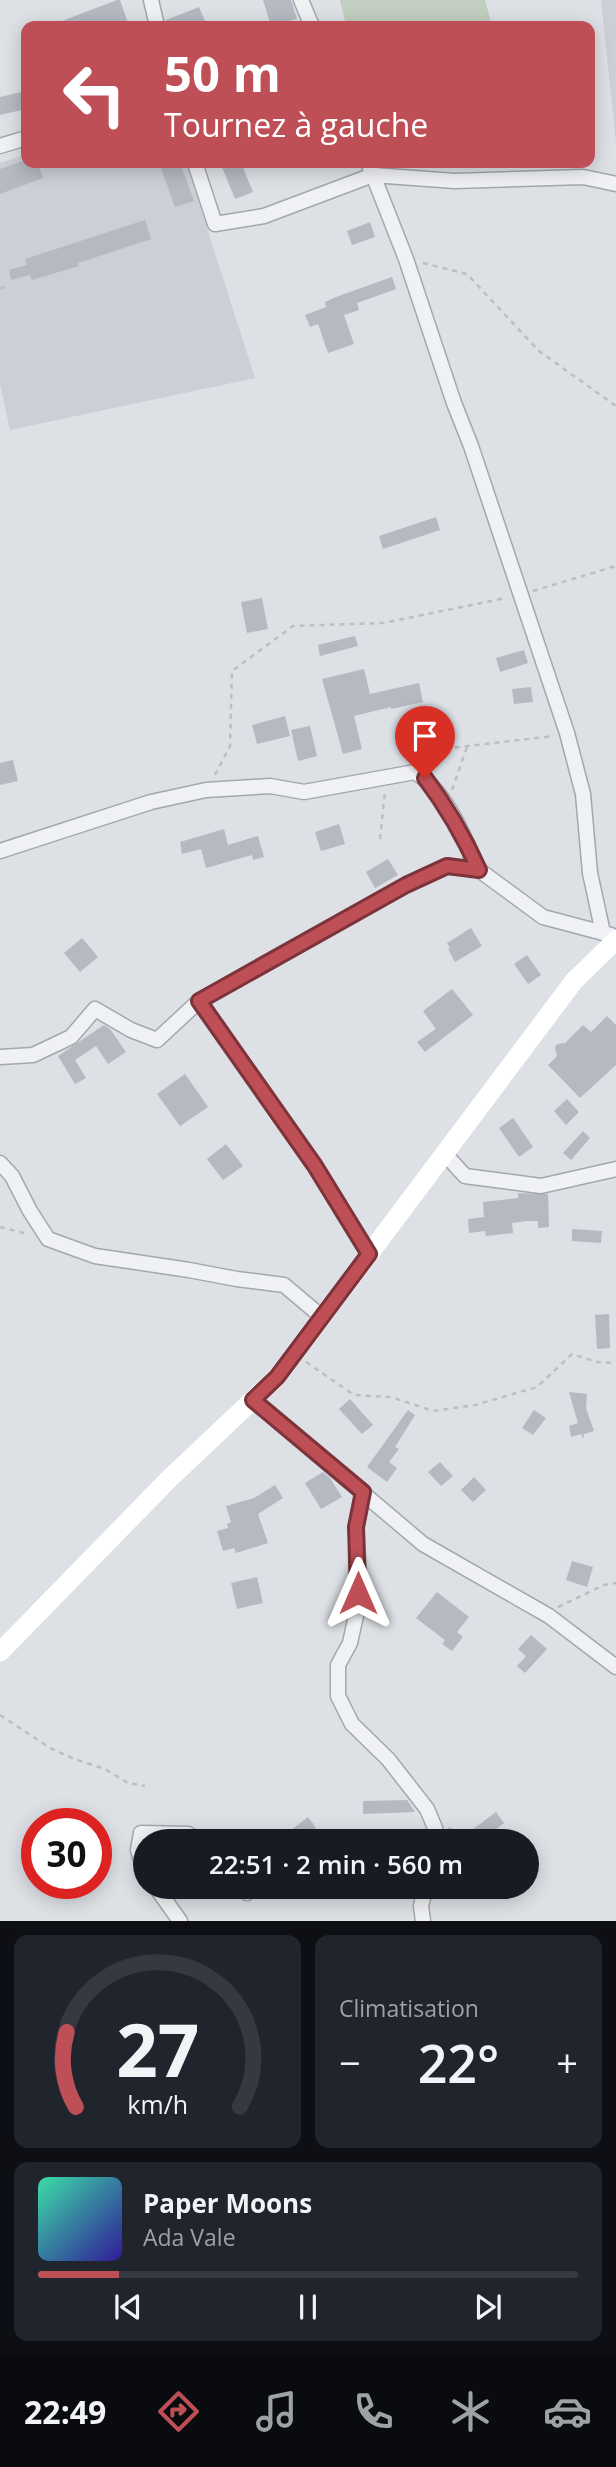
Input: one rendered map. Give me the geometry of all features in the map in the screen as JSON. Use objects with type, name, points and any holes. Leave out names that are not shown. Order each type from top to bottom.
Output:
[{"type":"main road","points":[[0,1652],[169,1479],[277,1377],[575,981],[612,936]]},
{"type":"street","points":[[151,0],[156,21]]},
{"type":"street","points":[[301,0],[310,21]]},
{"type":"street","points":[[0,146],[21,140]]},
{"type":"street","points":[[197,168],[215,224],[264,216],[370,169],[455,181],[583,177],[616,184]]},
{"type":"street","points":[[370,169],[406,259],[567,733],[583,794],[590,873],[612,936]]},
{"type":"street","points":[[0,851],[151,802],[206,790],[270,786],[304,792],[415,772],[425,778],[446,807],[462,833],[479,870],[542,917],[612,936]]},
{"type":"street","points":[[0,1057],[33,1055],[71,1037],[95,1009],[131,1030],[157,1040],[199,1001],[416,880],[447,866],[479,870]]},
{"type":"street","points":[[199,1001],[315,1166],[369,1254]]},
{"type":"street","points":[[445,1154],[465,1176],[541,1186],[616,1169]]},
{"type":"street","points":[[0,1163],[12,1176],[30,1212],[48,1239],[95,1256],[284,1284],[322,1317]]},
{"type":"street","points":[[253,1400],[423,1544],[546,1614],[616,1667]]},
{"type":"street","points":[[363,1492],[356,1527],[359,1575],[356,1611],[350,1643],[338,1665],[338,1696],[352,1724],[388,1759],[427,1809],[435,1829]]},
{"type":"street","points":[[164,1899],[180,1921]]},
{"type":"street","points":[[423,1899],[423,1921]]},
{"type":"path","points":[[406,259],[467,274],[539,351],[616,406]]},
{"type":"path","points":[[0,289],[8,285]]},
{"type":"path","points":[[206,790],[230,746],[232,671],[293,626],[383,623],[522,595],[616,566]]},
{"type":"path","points":[[416,719],[425,751],[425,778]]},
{"type":"path","points":[[425,751],[567,733]]},
{"type":"path","points":[[446,807],[467,747]]},
{"type":"path","points":[[380,839],[385,788]]},
{"type":"path","points":[[0,1227],[48,1239]]},
{"type":"path","points":[[295,1353],[354,1395],[391,1397],[433,1411],[475,1405],[537,1387],[572,1354],[597,1362],[616,1363]]},
{"type":"path","points":[[546,1614],[604,1585],[616,1583]]},
{"type":"path","points":[[0,1715],[50,1748],[105,1769],[128,1783],[145,1787]]},
{"type":"shaded area","points":[[601,0],[616,0],[616,143]]},
{"type":"shaded area","points":[[21,156],[21,168],[188,168],[255,378],[10,430],[0,384],[0,163]]},
{"type":"green space","points":[[340,0],[485,0],[491,21],[345,21]]},
{"type":"building","points":[[120,0],[127,21],[62,21]]},
{"type":"building","points":[[263,0],[291,0],[297,19],[269,21]]},
{"type":"building","points":[[199,7],[205,21],[166,21]]},
{"type":"building","points":[[21,92],[21,110],[0,115],[0,97]]},
{"type":"building","points":[[21,162],[21,168],[40,168],[43,178],[0,194],[0,169]]},
{"type":"building","points":[[161,168],[182,168],[194,201],[175,207]]},
{"type":"building","points":[[222,168],[243,168],[253,192],[235,199]]},
{"type":"building","points":[[145,220],[151,239],[32,280],[30,275],[11,280],[9,270],[27,265],[25,259]]},
{"type":"building","points":[[370,222],[375,237],[352,245],[347,231]]},
{"type":"building","points":[[392,277],[396,289],[357,303],[359,310],[344,315],[354,344],[328,353],[318,324],[310,327],[305,315],[326,307],[325,302],[336,297]]},
{"type":"building","points":[[436,517],[440,530],[383,549],[379,536]]},
{"type":"building","points":[[262,598],[268,629],[247,633],[241,602]]},
{"type":"building","points":[[355,636],[358,646],[320,656],[318,645]]},
{"type":"building","points":[[524,650],[528,663],[500,672],[496,658]]},
{"type":"building","points":[[364,669],[370,694],[419,683],[423,702],[354,716],[362,749],[343,754],[322,679]]},
{"type":"building","points":[[531,687],[533,702],[514,704],[512,689]]},
{"type":"building","points":[[285,716],[290,736],[257,744],[252,725]]},
{"type":"building","points":[[310,726],[317,756],[298,761],[291,730]]},
{"type":"building","points":[[13,760],[18,781],[0,785],[0,763]]},
{"type":"building","points":[[339,824],[345,844],[321,851],[315,832]]},
{"type":"building","points":[[224,829],[228,845],[258,836],[264,857],[253,860],[252,855],[206,868],[201,849],[182,854],[180,842]]},
{"type":"building","points":[[388,859],[398,875],[375,888],[366,872]]},
{"type":"building","points":[[471,928],[482,946],[455,962],[447,943]]},
{"type":"building","points":[[82,938],[98,957],[80,972],[64,953]]},
{"type":"building","points":[[527,955],[541,975],[528,984],[514,964]]},
{"type":"building","points":[[452,989],[473,1015],[425,1052],[417,1042],[436,1029],[423,1011]]},
{"type":"building","points":[[607,1016],[616,1025],[616,1065],[580,1098],[548,1065],[557,1056],[557,1044],[565,1043],[583,1025],[591,1032]]},
{"type":"building","points":[[104,1025],[110,1029],[126,1052],[108,1064],[96,1046],[75,1060],[86,1078],[75,1084],[58,1056]]},
{"type":"building","points":[[185,1074],[208,1107],[180,1126],[157,1094]]},
{"type":"building","points":[[567,1099],[579,1112],[566,1125],[554,1111]]},
{"type":"building","points":[[513,1118],[533,1147],[519,1157],[499,1128]]},
{"type":"building","points":[[583,1131],[590,1138],[571,1160],[563,1153]]},
{"type":"building","points":[[226,1144],[243,1166],[223,1180],[207,1159]]},
{"type":"building","points":[[518,1193],[548,1194],[549,1227],[538,1228],[538,1221],[526,1221],[512,1223],[513,1233],[486,1236],[485,1231],[469,1233],[468,1219],[484,1217],[483,1202],[518,1198]]},
{"type":"building","points":[[572,1229],[602,1231],[601,1243],[572,1241]]},
{"type":"building","points":[[609,1314],[610,1348],[597,1349],[595,1315]]},
{"type":"building","points":[[569,1392],[587,1394],[586,1408],[594,1431],[584,1434],[583,1439],[581,1434],[571,1437],[569,1426],[578,1423]]},
{"type":"building","points":[[350,1399],[373,1425],[362,1434],[339,1409]]},
{"type":"building","points":[[408,1410],[415,1415],[395,1447],[399,1449],[389,1462],[397,1468],[387,1482],[367,1467]]},
{"type":"building","points":[[534,1410],[546,1418],[533,1435],[522,1428]]},
{"type":"building","points":[[440,1462],[453,1476],[441,1486],[428,1472]]},
{"type":"building","points":[[323,1472],[342,1497],[321,1509],[305,1483]]},
{"type":"building","points":[[474,1477],[486,1490],[473,1502],[461,1490]]},
{"type":"building","points":[[275,1485],[283,1498],[258,1514],[268,1543],[236,1553],[234,1548],[223,1551],[217,1531],[228,1528],[227,1524],[231,1522],[226,1506],[254,1498]]},
{"type":"building","points":[[572,1561],[593,1567],[587,1587],[566,1580]]},
{"type":"building","points":[[257,1577],[263,1603],[237,1609],[231,1583]]},
{"type":"building","points":[[437,1592],[469,1617],[457,1632],[463,1637],[452,1651],[442,1644],[445,1640],[416,1618]]},
{"type":"building","points":[[531,1635],[547,1649],[525,1673],[517,1666],[526,1656],[518,1649]]},
{"type":"building","points":[[407,1800],[415,1812],[363,1814],[363,1801]]},
{"type":"building","points":[[496,1812],[504,1823],[496,1829],[473,1829]]},
{"type":"building","points":[[308,1817],[316,1828],[315,1829],[292,1829]]},
{"type":"route","points":[[358,1593],[356,1527],[363,1492],[253,1400],[277,1377],[369,1254],[315,1166],[199,1001],[406,885],[447,866],[479,870],[462,833],[425,778]]}]
